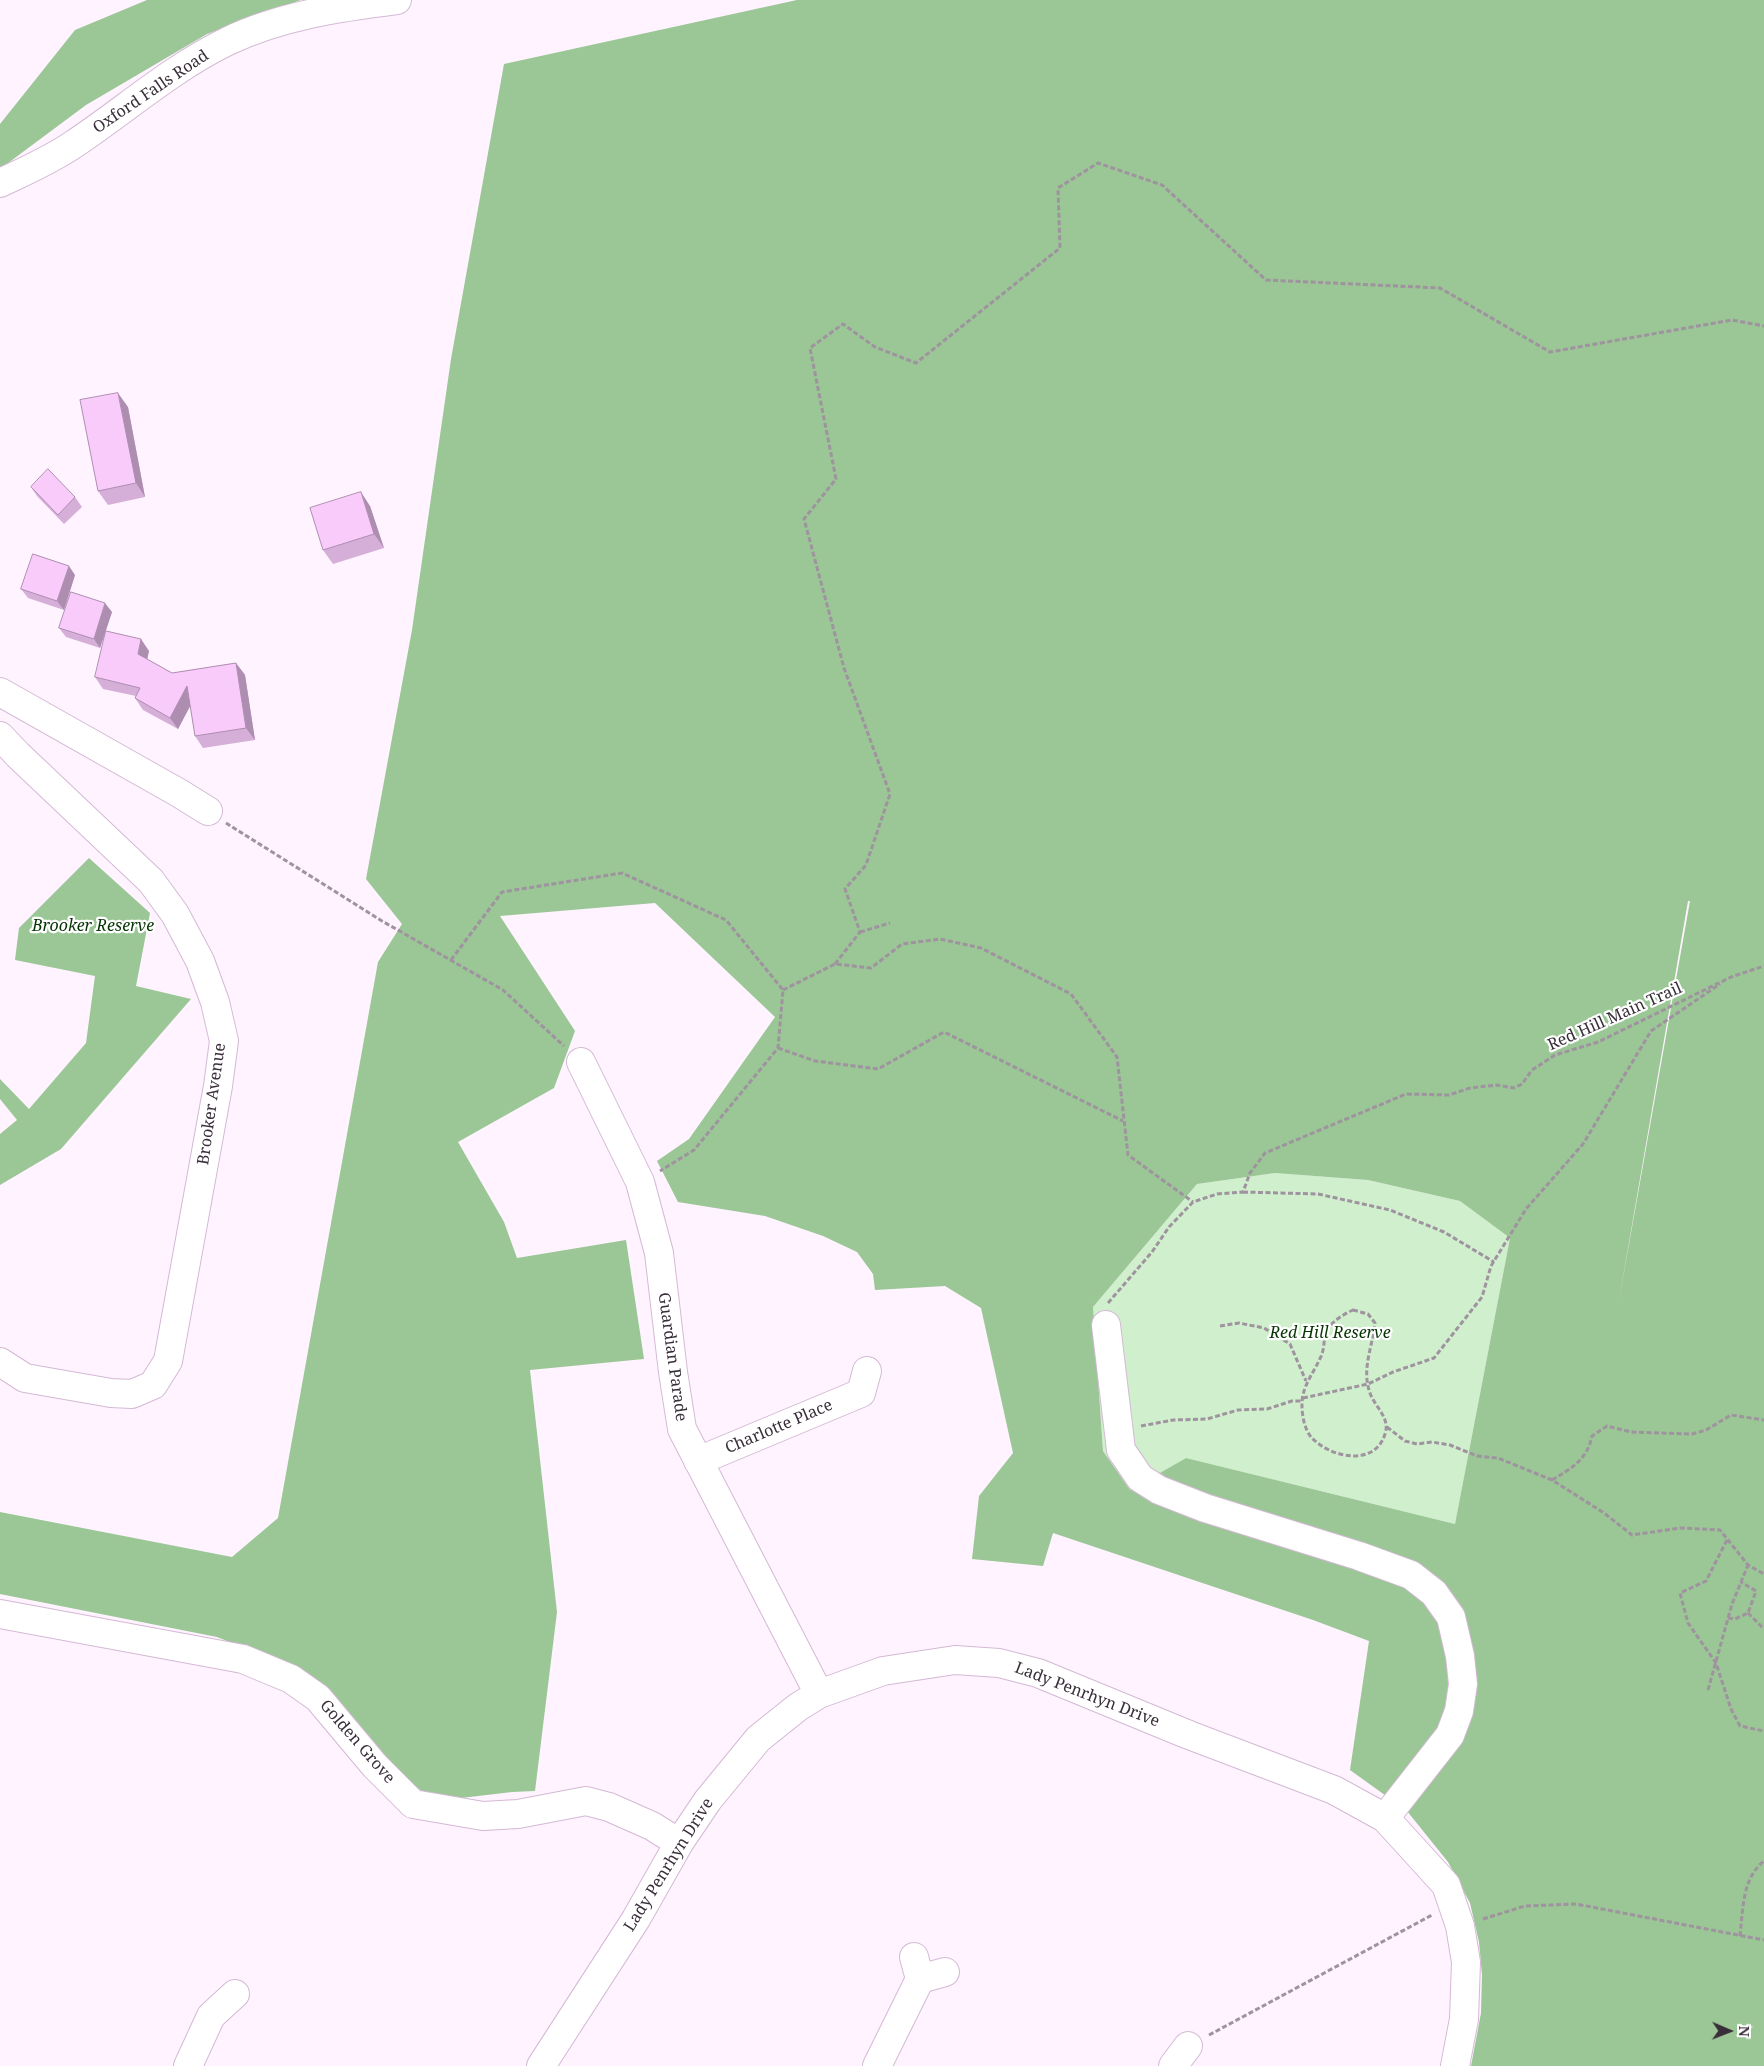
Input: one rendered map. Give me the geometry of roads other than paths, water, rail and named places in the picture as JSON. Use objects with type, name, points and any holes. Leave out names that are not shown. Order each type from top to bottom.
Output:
[{"type":"street","name":"Oxford Falls Road","points":[[0,183],[73,145],[187,64],[229,41],[293,18],[396,0]]},
{"type":"street","points":[[0,692],[208,811]]},
{"type":"street","name":"Brooker Avenue","points":[[0,736],[18,756],[151,881],[175,914],[200,961],[215,1002],[224,1041],[218,1086],[168,1361],[153,1385],[132,1394],[112,1393],[25,1378],[0,1362]]},
{"type":"street","name":"Guardian Parade","points":[[580,1062],[640,1182],[659,1253],[682,1430],[819,1694]]},
{"type":"street","points":[[1106,1325],[1121,1450],[1140,1478],[1159,1490],[1205,1508],[1358,1556],[1411,1575],[1434,1593],[1451,1617],[1460,1656],[1463,1684],[1459,1711],[1450,1735],[1385,1818]]},
{"type":"street","name":"Charlotte Place","points":[[698,1461],[870,1390]]},
{"type":"street","name":"Golden Grove","points":[[0,1614],[243,1659],[291,1679],[318,1698],[375,1766],[413,1804],[484,1816],[518,1814],[586,1802],[609,1808],[652,1826],[679,1843]]},
{"type":"street","name":"Lady Penrhyn Drive","points":[[541,2066],[636,1919],[679,1843],[708,1800],[758,1739],[798,1707],[819,1694],[883,1671],[954,1660],[999,1663],[1038,1673],[1081,1689],[1189,1735],[1334,1790],[1385,1818],[1446,1885],[1457,1915],[1466,1962],[1466,1972],[1464,2019],[1455,2066]]},
{"type":"street","points":[[877,2066],[926,1969]]},
{"type":"street","points":[[188,2066],[210,2016],[235,1994]]},
{"type":"park label","name":"Brooker Reserve","points":[[93,926]]},
{"type":"park label","name":"Red Hill Reserve","points":[[1330,1333]]}]
